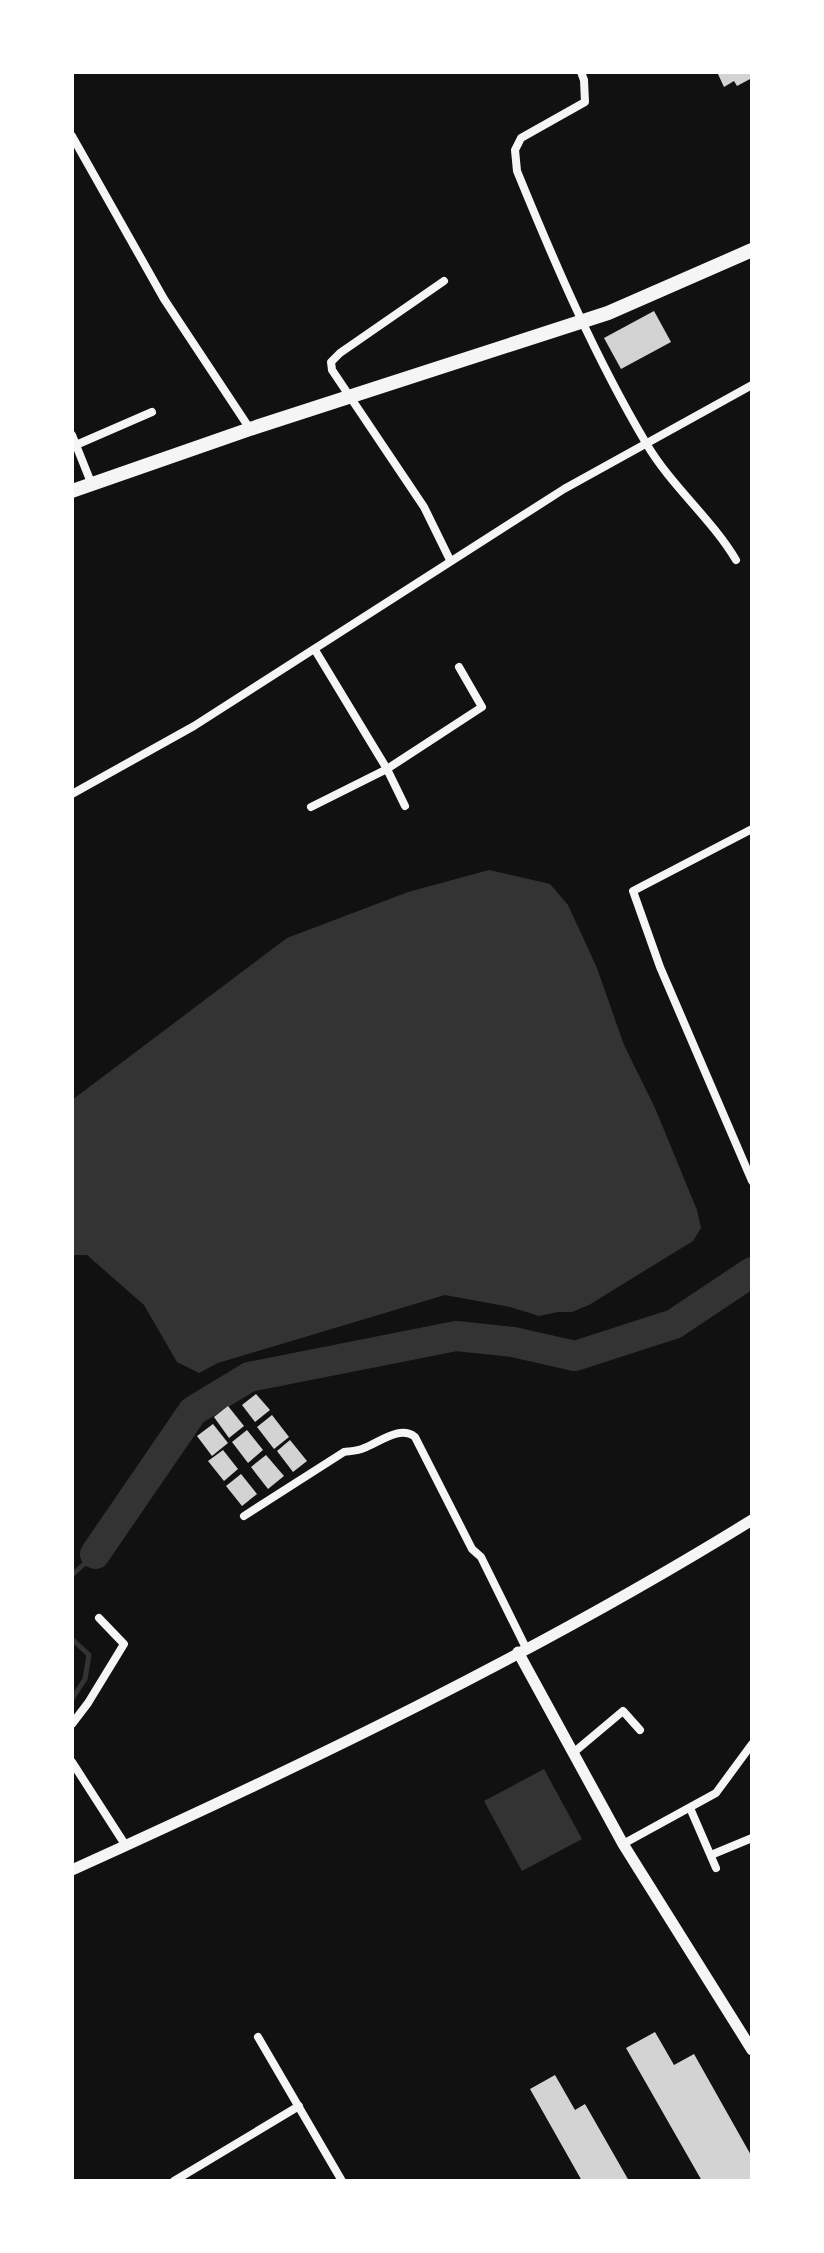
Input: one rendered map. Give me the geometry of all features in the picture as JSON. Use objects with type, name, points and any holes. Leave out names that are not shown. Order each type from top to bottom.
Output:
[{"type":"main road","points":[[72,491],[250,429],[608,313],[752,250]]},
{"type":"street","points":[[581,72],[585,102],[521,138],[515,150],[517,171],[583,320],[646,444],[736,560]]},
{"type":"street","points":[[72,136],[164,299],[250,429]]},
{"type":"street","points":[[444,281],[331,362],[332,370],[424,507],[450,560]]},
{"type":"street","points":[[72,794],[194,726],[564,489],[752,385]]},
{"type":"street","points":[[76,445],[152,412]]},
{"type":"street","points":[[72,435],[92,485]]},
{"type":"street","points":[[315,650],[387,769],[405,806]]},
{"type":"street","points":[[311,807],[387,769],[482,707],[459,667]]},
{"type":"street","points":[[752,829],[633,891],[660,967],[752,1181]]},
{"type":"street","points":[[244,1516],[344,1452],[360,1450],[400,1432],[415,1437],[472,1549],[481,1557],[522,1650],[623,1844],[752,2050]]},
{"type":"street","points":[[72,1870],[341,1744],[601,1611],[752,1520]]},
{"type":"street","points":[[72,1724],[124,1644],[99,1618]]},
{"type":"street","points":[[573,1753],[623,1711],[640,1730]]},
{"type":"street","points":[[623,1844],[716,1793],[752,1744]]},
{"type":"street","points":[[72,1762],[126,1846]]},
{"type":"street","points":[[690,1808],[716,1868]]},
{"type":"street","points":[[711,1855],[752,1838]]},
{"type":"street","points":[[258,2037],[342,2181]]},
{"type":"street","points":[[174,2181],[299,2106]]},
{"type":"shaded area","points":[[489,870],[550,884],[568,905],[597,968],[624,1045],[655,1108],[697,1210],[701,1228],[693,1241],[589,1305],[572,1312],[539,1316],[510,1307],[445,1295],[218,1363],[199,1373],[177,1362],[144,1305],[87,1255],[72,1255],[72,1100],[287,938],[408,892]]},
{"type":"shaded area","points":[[544,1769],[582,1839],[522,1871],[484,1801]]},
{"type":"building","points":[[717,72],[752,72],[752,78],[737,86],[734,81],[724,87]]},
{"type":"building","points":[[654,311],[671,342],[621,369],[604,338]]},
{"type":"building","points":[[256,1394],[270,1410],[255,1422],[242,1405]]},
{"type":"building","points":[[228,1406],[244,1426],[229,1438],[214,1417]]},
{"type":"building","points":[[272,1415],[289,1437],[274,1449],[257,1427]]},
{"type":"building","points":[[213,1424],[228,1443],[212,1456],[197,1436]]},
{"type":"building","points":[[247,1430],[263,1450],[248,1463],[232,1442]]},
{"type":"building","points":[[290,1440],[307,1461],[293,1472],[277,1451]]},
{"type":"building","points":[[223,1450],[238,1469],[224,1481],[208,1461]]},
{"type":"building","points":[[266,1455],[284,1476],[268,1489],[251,1467]]},
{"type":"building","points":[[241,1474],[257,1494],[242,1506],[226,1486]]},
{"type":"building","points":[[655,2032],[674,2065],[694,2054],[752,2157],[752,2181],[702,2181],[626,2048]]},
{"type":"building","points":[[555,2075],[575,2110],[585,2104],[629,2181],[582,2181],[530,2089]]},
{"type":"waterway","points":[[95,1554],[193,1411],[249,1377],[456,1336],[513,1342],[575,1356],[674,1324],[752,1272]]},
{"type":"waterway","points":[[72,1575],[95,1554]]},
{"type":"waterway","points":[[72,1639],[89,1655],[85,1679],[72,1699]]}]
